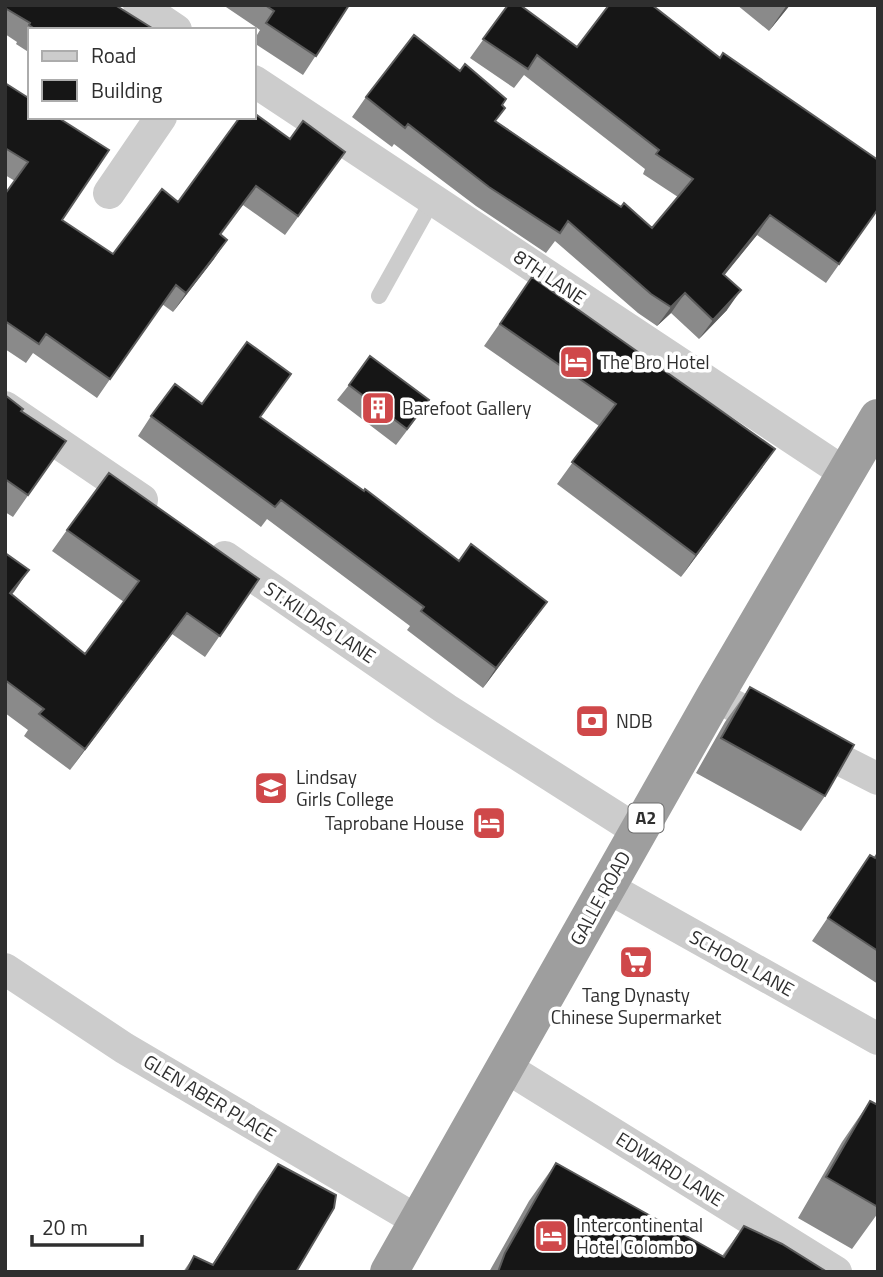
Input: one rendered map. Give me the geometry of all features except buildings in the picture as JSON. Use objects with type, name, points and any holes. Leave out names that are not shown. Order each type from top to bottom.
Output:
[{"type":"highway","name":"GALLE ROAD","points":[[388,1272],[715,696],[878,418]]},
{"type":"street","points":[[139,5],[173,28]]},
{"type":"street","name":"8TH LANE","points":[[256,82],[845,473]]},
{"type":"street","points":[[109,193],[160,119]]},
{"type":"street","points":[[5,407],[164,515]]},
{"type":"street","name":"ST.KILDAS LANE","points":[[197,539],[446,709],[638,831]]},
{"type":"street","points":[[715,696],[878,779]]},
{"type":"street","name":"SCHOOL LANE","points":[[607,887],[878,1040]]},
{"type":"street","name":"GLEN ABER PLACE","points":[[5,969],[124,1048],[418,1221]]},
{"type":"street","name":"EDWARD LANE","points":[[504,1066],[836,1272]]},
{"type":"lane","points":[[379,296],[433,199]]},
{"type":"place","name":"The Bro Hotel","points":[[576,362]]},
{"type":"place","name":"Barefoot Gallery","points":[[378,408]]},
{"type":"place","name":"NDB","points":[[592,721]]},
{"type":"place","name":"Lindsay Girls College","points":[[271,788]]},
{"type":"place","name":"Taprobane House","points":[[489,823]]},
{"type":"place","name":"Tang Dynasty Chinese Supermarket","points":[[636,962]]},
{"type":"place","name":"Intercontinental Hotel Colombo","points":[[551,1236]]}]
